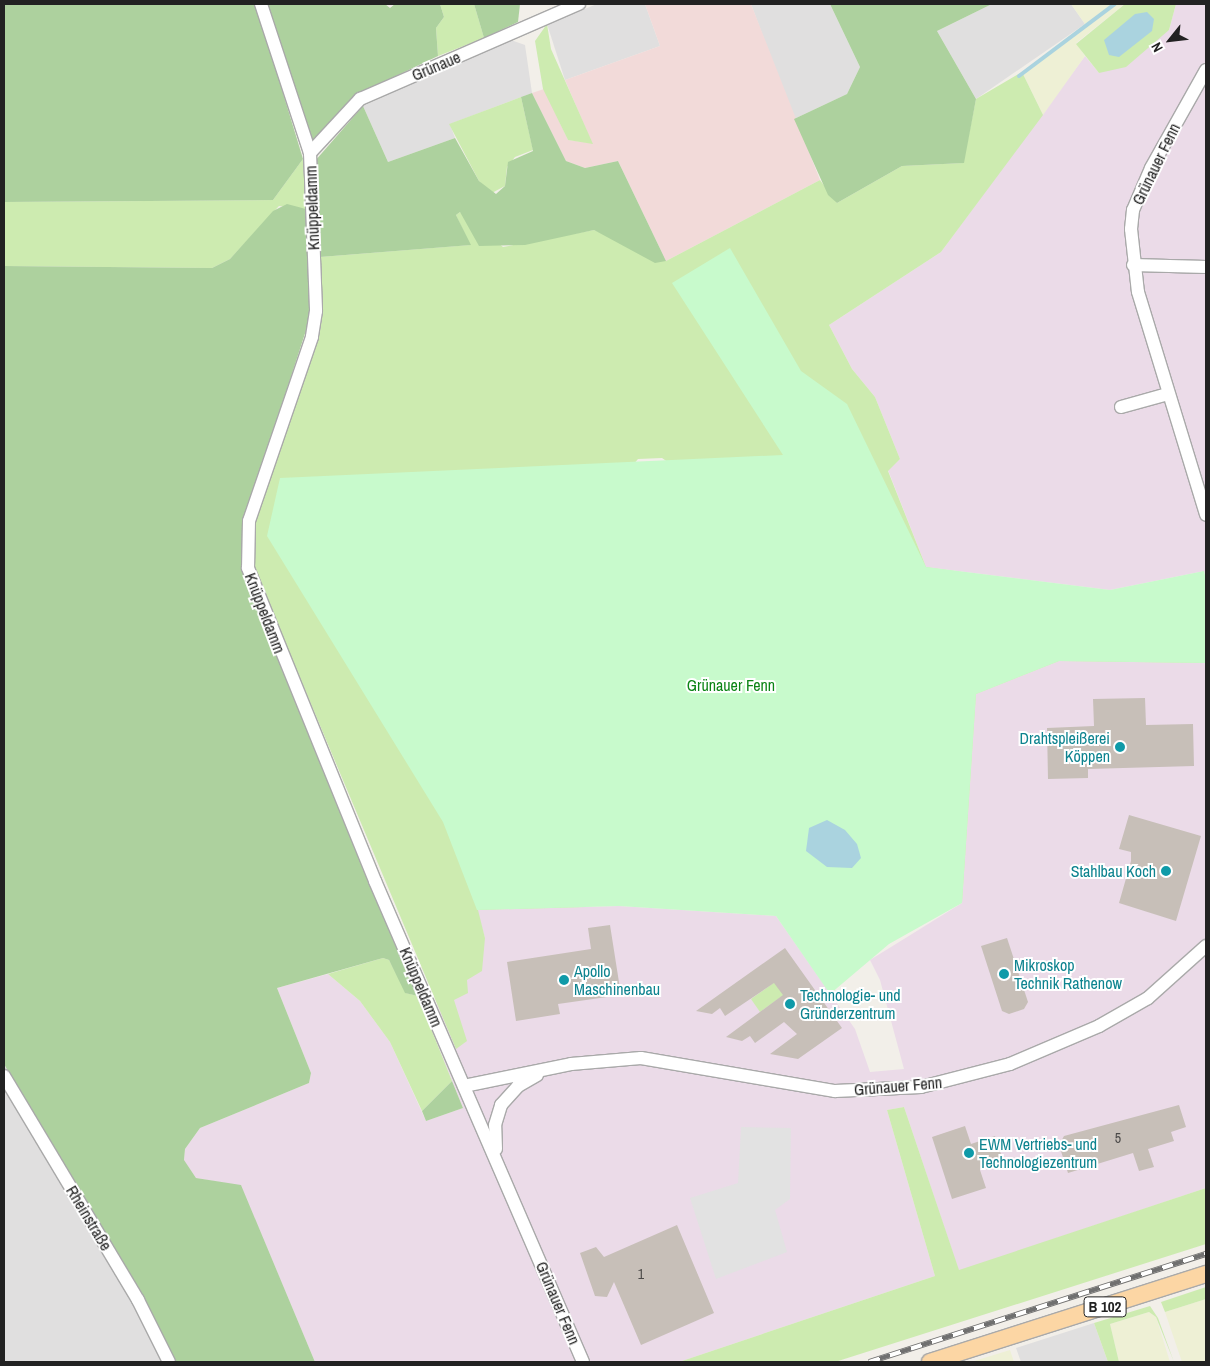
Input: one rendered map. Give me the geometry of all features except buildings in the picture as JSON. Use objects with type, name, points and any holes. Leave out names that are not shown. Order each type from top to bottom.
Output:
[{"type":"main road","name":"B 102","points":[[930,1362],[1206,1274]]},
{"type":"street","name":"Knüppeldamm","points":[[261,4],[310,153],[316,311],[312,337],[249,521],[248,568],[464,1086]]},
{"type":"street","name":"Grünaue","points":[[310,153],[360,99],[579,4]]},
{"type":"street","name":"Grünauer Fenn","points":[[1206,70],[1140,192],[1131,229],[1133,265],[1168,394],[1206,511]]},
{"type":"street","points":[[1133,265],[1206,267]]},
{"type":"street","points":[[1121,407],[1168,394]]},
{"type":"street","name":"Grünauer Fenn","points":[[584,1362],[464,1086],[555,1067],[615,1058],[653,1058],[766,1082],[835,1091],[921,1087],[1010,1064],[1099,1026],[1148,998],[1206,946]]},
{"type":"street","name":"Grünauer Fenn","points":[[497,1161],[495,1126],[501,1105],[527,1079],[555,1067]]},
{"type":"street","name":"Rheinstraße","points":[[4,1076],[138,1300],[169,1362]]},
{"type":"shaded area","points":[[597,4],[645,4],[660,46],[565,80],[547,24]]},
{"type":"shaded area","points":[[645,4],[751,4],[820,180],[666,261],[618,161],[585,168],[566,161],[532,93],[544,89],[568,140],[592,143],[565,80],[660,46]]},
{"type":"shaded area","points":[[751,4],[830,4],[860,67],[847,94],[794,119]]},
{"type":"shaded area","points":[[992,4],[1071,4],[1085,24],[976,99],[937,31]]},
{"type":"shaded area","points":[[1176,4],[1206,4],[1206,579],[1204,571],[1110,590],[926,567],[888,470],[900,459],[875,397],[852,369],[829,325],[941,252],[1085,56],[1099,73],[1169,30]]},
{"type":"shaded area","points":[[508,39],[525,45],[532,93],[450,124],[455,138],[388,162],[363,106]]},
{"type":"shaded area","points":[[1059,661],[1206,663],[1206,1188],[959,1271],[904,1107],[887,1110],[935,1276],[679,1362],[315,1362],[241,1186],[196,1178],[184,1161],[185,1149],[200,1128],[309,1083],[311,1073],[277,988],[328,974],[360,1001],[390,1042],[426,1121],[463,1108],[423,1009],[454,999],[467,980],[485,938],[477,910],[619,906],[776,916],[855,1029],[870,1072],[904,1069],[880,980],[870,960],[962,903],[976,694]]},
{"type":"shaded area","points":[[4,1064],[142,1300],[174,1362],[4,1362]]},
{"type":"shaded area","points":[[741,1127],[791,1128],[790,1199],[775,1210],[787,1252],[716,1279],[690,1198],[738,1183]]},
{"type":"shaded area","points":[[1094,1323],[1108,1362],[1021,1362],[1016,1348]]},
{"type":"green space","points":[[4,4],[256,4],[303,159],[273,200],[4,202]]},
{"type":"green space","points":[[267,4],[385,4],[390,8],[395,4],[440,4],[444,17],[436,28],[438,56],[356,95],[313,142]]},
{"type":"green space","points":[[440,4],[474,4],[484,38],[438,56],[436,28],[444,17]]},
{"type":"green space","points":[[474,4],[520,4],[518,22],[484,38]]},
{"type":"green space","points":[[830,4],[992,4],[937,31],[976,99],[964,163],[902,166],[837,203],[828,195],[794,119],[847,94],[860,67]]},
{"type":"green space","points":[[1071,4],[1125,4],[1076,43],[1085,56],[1043,115],[1022,72],[1085,24]]},
{"type":"green space","points":[[1125,4],[1176,4],[1169,30],[1126,67],[1099,73],[1076,44]]},
{"type":"green space","points":[[547,24],[551,49],[593,144],[568,140],[543,89],[535,41]]},
{"type":"green space","points":[[1022,72],[1043,115],[941,252],[829,325],[852,369],[875,397],[900,459],[888,471],[926,567],[1074,588],[1090,619],[1204,571],[1206,663],[1059,661],[976,694],[962,903],[734,507],[662,458],[638,459],[626,473],[586,907],[478,910],[485,938],[482,971],[467,980],[468,993],[454,1000],[467,1041],[456,1049],[253,566],[255,517],[319,337],[323,311],[320,257],[470,245],[456,215],[460,212],[503,247],[594,230],[666,261],[820,180],[837,203],[902,166],[963,163],[976,99]]},
{"type":"green space","points":[[532,93],[566,161],[585,168],[618,161],[666,261],[655,263],[594,230],[525,245],[479,246],[460,212],[456,215],[471,245],[320,257],[315,161],[363,106],[388,162],[455,138],[479,181],[496,194],[505,186],[508,162],[533,151],[521,97]]},
{"type":"green space","points":[[521,97],[533,150],[515,157],[507,167],[505,186],[490,194],[479,181],[449,124]]},
{"type":"green space","points":[[303,159],[306,209],[279,206],[230,259],[212,268],[4,266],[4,202],[273,200]]},
{"type":"green space","points":[[287,204],[306,209],[312,312],[245,518],[243,567],[418,996],[405,993],[389,960],[383,958],[277,988],[311,1073],[309,1083],[200,1128],[185,1149],[184,1160],[196,1178],[241,1185],[315,1362],[174,1362],[4,1064],[4,266],[212,268],[230,259],[273,211]]},
{"type":"green space","name":"Grünauer Fenn","points":[[730,248],[801,371],[847,404],[926,567],[1110,590],[1204,571],[1206,579],[1206,663],[1059,661],[976,694],[962,903],[889,944],[830,994],[776,916],[619,906],[477,910],[443,822],[267,536],[280,478],[783,455],[672,283]]},
{"type":"green space","points":[[383,958],[389,960],[406,993],[418,996],[452,1081],[422,1111],[390,1042],[360,1001],[328,974]]},
{"type":"green space","points":[[779,979],[788,992],[760,1012],[751,999]]},
{"type":"green space","points":[[452,1081],[463,1108],[426,1121],[422,1111]]},
{"type":"green space","points":[[904,1107],[959,1270],[1206,1188],[1206,1244],[835,1362],[679,1362],[935,1276],[887,1110]]},
{"type":"green space","points":[[1206,1287],[1206,1299],[1165,1312],[1161,1302]]},
{"type":"green space","points":[[1206,1299],[1206,1362],[1182,1362],[1165,1312]]},
{"type":"green space","points":[[1150,1306],[1158,1318],[1174,1362],[1156,1317],[1149,1312],[1110,1324],[1119,1362],[1108,1362],[1094,1323]]},
{"type":"green space","points":[[1149,1312],[1156,1317],[1170,1362],[1119,1362],[1110,1324]]},
{"type":"green space","points":[[1010,1350],[1014,1362],[971,1362]]},
{"type":"water","points":[[1147,12],[1154,19],[1152,31],[1119,57],[1109,55],[1104,40],[1135,14]]},
{"type":"water","points":[[827,820],[845,830],[857,844],[861,858],[852,868],[827,867],[806,851],[809,828]]},
{"type":"waterway","points":[[1019,76],[1115,4]]},
{"type":"railway","points":[[869,1362],[1206,1254]]},
{"type":"place","name":"Drahtspleißerei Köppen","points":[[1120,747]]},
{"type":"place","name":"Stahlbau Koch","points":[[1166,871]]},
{"type":"place","name":"Mikroskop Technik Rathenow","points":[[1004,974]]},
{"type":"place","name":"Apollo Maschinenbau","points":[[564,980]]},
{"type":"place","name":"Technologie- und Gründerzentrum","points":[[790,1004]]},
{"type":"place","name":"EWM Vertriebs- und Technologiezentrum","points":[[969,1153]]}]
